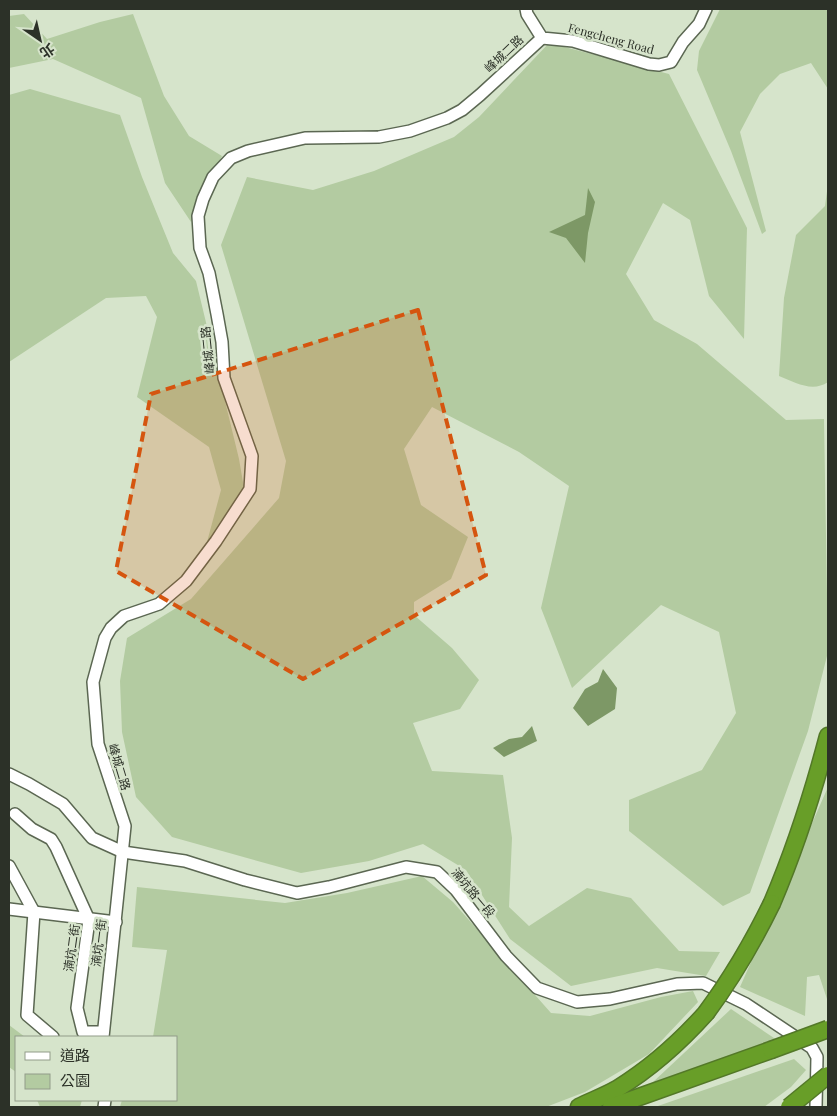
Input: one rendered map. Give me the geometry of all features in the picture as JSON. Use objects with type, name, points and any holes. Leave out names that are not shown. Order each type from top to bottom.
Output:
[{"type":"highway","points":[[579,1107],[616,1089],[657,1061],[686,1035],[729,983],[752,943],[789,864],[805,818],[828,736]]},
{"type":"highway","points":[[611,1107],[828,1029]]},
{"type":"highway","points":[[790,1107],[828,1075]]},
{"type":"street","points":[[526,9],[527,14],[542,38]]},
{"type":"street","name":"Fengcheng Road","points":[[542,38],[573,41],[649,64],[659,65],[671,62],[683,42],[698,24],[706,9]]},
{"type":"street","name":"峰城二路","points":[[123,852],[125,826],[98,744],[93,682],[105,638],[111,628],[124,616],[159,604],[186,580],[216,541],[250,489],[252,456],[224,378],[218,314],[200,248],[198,216],[213,177],[231,158],[248,151],[305,138],[379,137],[410,131],[447,118],[462,110],[480,95],[542,38]]},
{"type":"street","name":"湳坑路一段","points":[[9,774],[63,804],[92,838],[123,852],[185,861],[244,880],[296,893],[329,888],[406,867],[437,872],[456,890],[506,956],[538,988],[577,1002],[610,999],[677,984],[703,983],[746,1004],[812,1048],[818,1057],[816,1107]]},
{"type":"street","name":"湳坑二街","points":[[15,814],[32,829],[51,840],[56,847],[89,920],[77,1008],[83,1032],[103,1035]]},
{"type":"street","name":"湳坑一街","points":[[103,1035],[123,852]]},
{"type":"street","points":[[9,866],[34,912],[26,1015],[52,1036]]},
{"type":"street","points":[[9,909],[116,922]]},
{"type":"highlighted area","points":[[418,310],[486,575],[303,679],[116,571],[151,394]]},
{"type":"green space","points":[[720,9],[828,9],[828,89],[811,63],[780,74],[760,94],[740,132],[766,231],[762,234],[731,151],[697,70],[699,51]]},
{"type":"green space","points":[[24,14],[47,39],[100,22],[133,14],[164,96],[189,136],[222,156],[191,222],[165,183],[141,98],[53,59],[9,68],[9,16]]},
{"type":"green space","points":[[549,43],[669,74],[747,228],[744,339],[709,296],[690,220],[663,203],[626,274],[654,320],[697,344],[786,420],[824,419],[828,652],[808,731],[750,893],[723,906],[629,831],[629,800],[702,770],[736,713],[719,632],[661,605],[572,688],[541,608],[569,486],[519,452],[432,407],[404,449],[421,505],[468,537],[451,579],[414,602],[414,615],[452,648],[479,680],[460,709],[413,723],[432,771],[503,775],[512,838],[509,907],[529,926],[587,888],[631,898],[679,951],[720,952],[706,976],[657,968],[571,986],[510,939],[466,870],[423,844],[369,861],[301,873],[172,837],[136,797],[122,732],[120,681],[127,638],[191,599],[279,498],[286,461],[221,245],[247,177],[313,190],[374,171],[454,137],[479,117]]},
{"type":"green space","points":[[30,89],[120,115],[142,177],[173,253],[196,281],[239,459],[245,494],[207,542],[221,490],[209,447],[137,397],[157,317],[146,296],[106,298],[9,362],[9,95]]},
{"type":"green space","points":[[828,184],[828,382],[816,387],[810,387],[779,376],[784,298],[796,235],[825,206]]},
{"type":"green space","points":[[828,787],[828,1002],[819,975],[807,977],[805,1016],[740,987]]},
{"type":"green space","points":[[422,876],[453,902],[551,1013],[590,1016],[661,997],[693,991],[698,1002],[649,1054],[585,1092],[546,1107],[120,1107],[122,1101],[178,1101],[178,1036],[153,1036],[167,950],[132,947],[137,887],[285,903],[347,893]]},
{"type":"green space","points":[[731,1009],[777,1040],[652,1083]]},
{"type":"green space","points":[[9,1025],[24,1036],[15,1036],[15,1071],[9,1067]]},
{"type":"green space","points":[[794,1059],[806,1070],[791,1087],[764,1107],[655,1107]]},
{"type":"green space","points":[[37,1101],[82,1101],[80,1107],[40,1107]]},
{"type":"shaded area","points":[[588,188],[595,202],[588,233],[585,263],[566,238],[549,232],[585,215]]},
{"type":"shaded area","points":[[603,669],[617,688],[615,709],[588,726],[573,708],[585,689],[598,682]]},
{"type":"shaded area","points":[[532,726],[537,741],[504,757],[493,748],[509,739],[522,737]]}]
